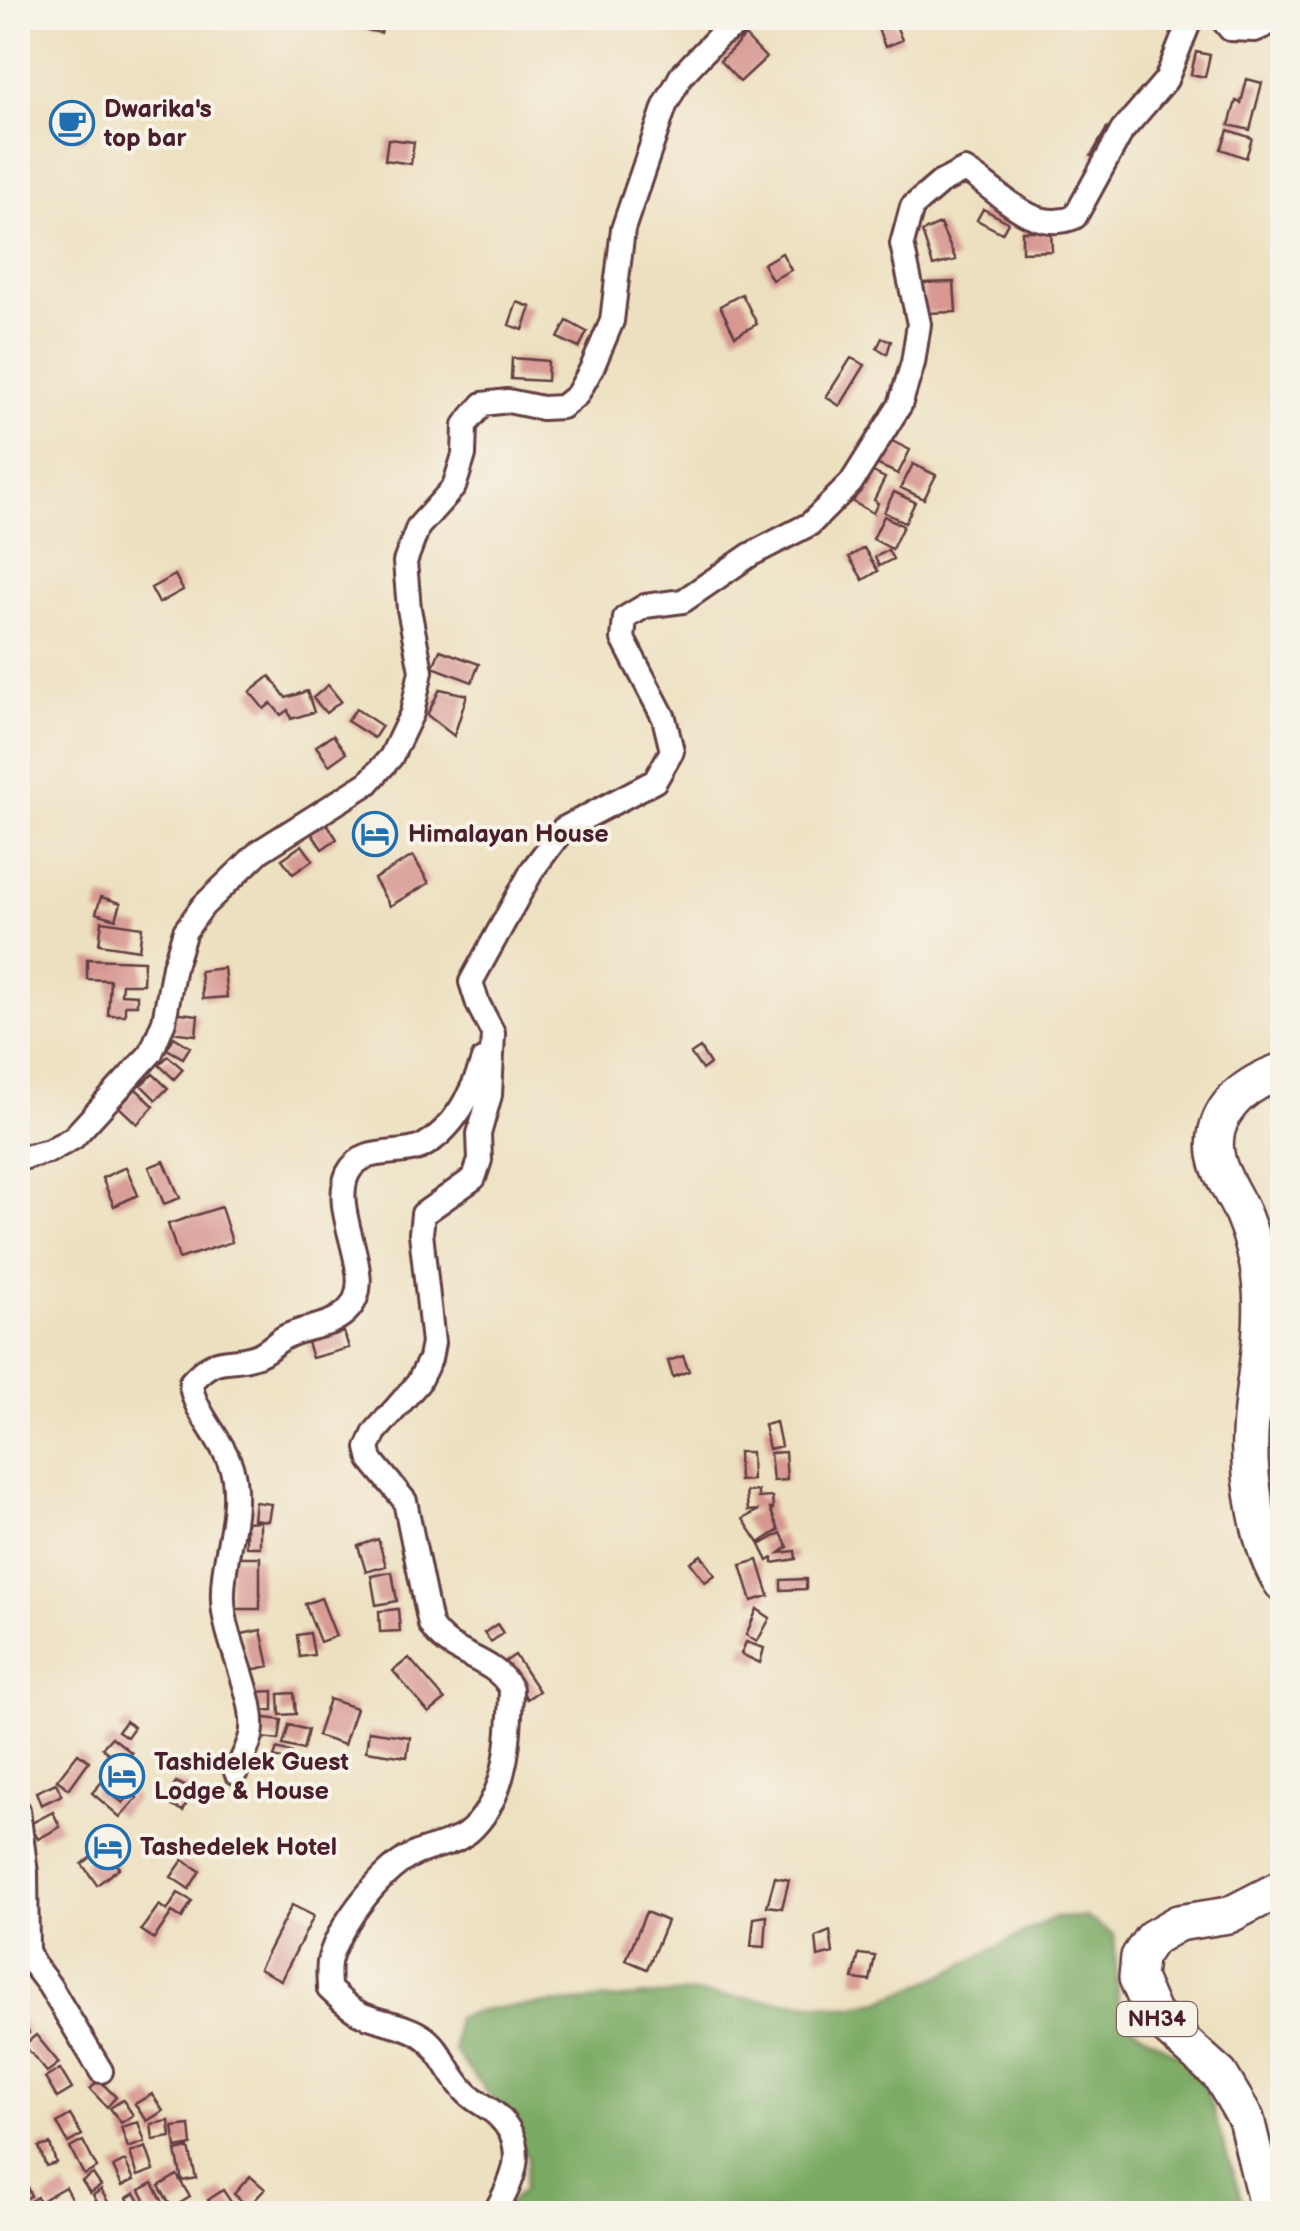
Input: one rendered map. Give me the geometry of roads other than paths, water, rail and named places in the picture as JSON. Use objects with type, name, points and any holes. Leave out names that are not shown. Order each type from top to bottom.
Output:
[{"type":"highway","points":[[1282,1070],[1230,1102],[1218,1126],[1214,1150],[1220,1174],[1253,1240],[1260,1269],[1263,1311],[1250,1438],[1265,1551],[1282,1583]]},
{"type":"highway","name":"NH34","points":[[1269,2214],[1246,2119],[1220,2076],[1152,2015],[1137,1978],[1139,1957],[1152,1938],[1178,1923],[1229,1915],[1282,1888]]},
{"type":"street","points":[[18,1160],[49,1151],[73,1138],[151,1053],[164,1021],[185,931],[203,906],[260,852],[368,783],[391,757],[412,713],[421,671],[409,609],[406,562],[418,527],[454,487],[464,455],[465,425],[483,404],[508,401],[542,408],[562,407],[577,395],[612,320],[623,229],[665,106],[681,76],[720,36],[748,18]]},
{"type":"street","points":[[494,2214],[518,2163],[516,2141],[499,2116],[468,2094],[447,2070],[438,2050],[422,2035],[357,2012],[329,1989],[328,1962],[339,1933],[391,1868],[472,1830],[491,1804],[504,1770],[511,1689],[506,1680],[481,1662],[438,1638],[430,1624],[405,1501],[371,1460],[368,1448],[375,1432],[418,1383],[430,1360],[433,1343],[421,1232],[423,1214],[474,1178],[480,1160],[478,1134],[490,1095],[493,1033],[471,982],[543,856],[563,830],[655,781],[672,751],[664,718],[623,639],[625,618],[645,606],[683,601],[750,555],[810,524],[851,482],[900,405],[913,364],[919,324],[902,244],[912,207],[940,183],[965,170],[985,182],[1012,208],[1046,221],[1062,222],[1075,217],[1122,131],[1166,80],[1190,18]]},
{"type":"street","points":[[1221,18],[1230,29],[1255,30],[1282,18]]},
{"type":"street","points":[[236,1772],[252,1734],[249,1704],[223,1607],[222,1576],[232,1525],[234,1477],[218,1437],[190,1395],[190,1382],[205,1366],[225,1359],[256,1356],[284,1338],[326,1326],[348,1311],[358,1294],[359,1278],[344,1214],[344,1183],[351,1168],[365,1156],[420,1148],[444,1131],[474,1089],[484,1058],[478,1004]]},
{"type":"street","points":[[18,1810],[26,1873],[27,1950],[32,1964],[101,2070]]},
{"type":"place","name":"Dwarika's top bar","points":[[72,123]]},
{"type":"place","name":"Himalayan House","points":[[375,834]]},
{"type":"place","name":"Tashidelek Guest Lodge & House","points":[[122,1776]]},
{"type":"place","name":"Tashedelek Hotel","points":[[108,1847]]}]
